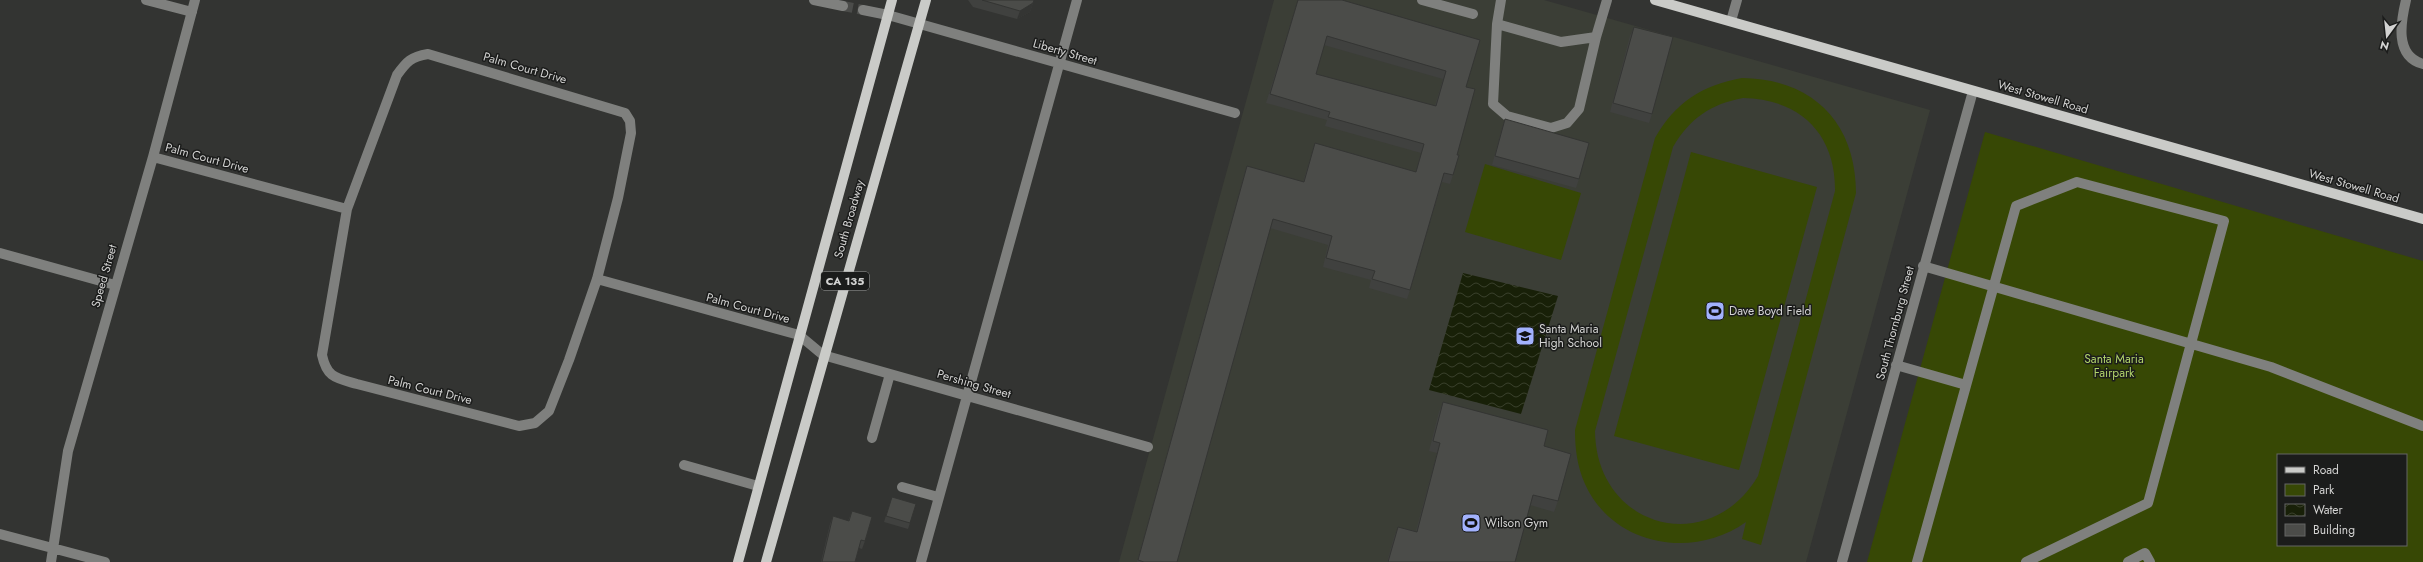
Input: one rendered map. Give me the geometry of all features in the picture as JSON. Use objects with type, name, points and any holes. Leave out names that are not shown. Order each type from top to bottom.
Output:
[{"type":"main road","name":"South Broadway","points":[[738,562],[892,0]]},
{"type":"main road","name":"South Broadway","points":[[766,562],[823,355],[926,0]]},
{"type":"main road","name":"West Stowell Road","points":[[1655,0],[2423,219]]},
{"type":"street","points":[[146,0],[192,12]]},
{"type":"street","name":"Speed Street","points":[[51,562],[68,451],[114,285],[153,157],[195,0]]},
{"type":"street","points":[[814,0],[843,6]]},
{"type":"street","points":[[920,562],[1077,0]]},
{"type":"street","points":[[1422,0],[1474,14]]},
{"type":"street","points":[[1501,0],[1498,24],[1494,104],[1507,116],[1551,128],[1567,123],[1579,109],[1607,0]]},
{"type":"street","points":[[1731,21],[1737,0]]},
{"type":"street","points":[[2406,0],[2400,29],[2404,45],[2408,53],[2423,64]]},
{"type":"street","name":"Liberty Street","points":[[863,10],[888,15],[1235,113]]},
{"type":"street","points":[[1498,24],[1561,42],[1596,38]]},
{"type":"street","name":"Palm Court Drive","points":[[428,54],[625,113],[630,121],[631,133],[618,198],[597,279],[569,360],[549,411],[535,423],[520,426],[333,377],[325,368],[322,354],[347,209],[397,75],[405,64],[415,56],[428,54]]},
{"type":"street","name":"South Thornburg Street","points":[[1842,562],[1923,266],[1973,91]]},
{"type":"street","name":"Palm Court Drive","points":[[153,157],[347,209]]},
{"type":"street","points":[[1917,562],[1992,286],[2016,206],[2077,182],[2224,221],[2148,503],[2026,562]]},
{"type":"street","points":[[0,253],[114,285]]},
{"type":"street","points":[[1923,266],[2271,367],[2423,426]]},
{"type":"street","name":"Palm Court Drive","points":[[597,279],[799,335]]},
{"type":"street","name":"Pershing Street","points":[[799,335],[823,355],[1148,447]]},
{"type":"street","points":[[1896,365],[1966,385]]},
{"type":"street","points":[[872,438],[890,374]]},
{"type":"street","points":[[684,465],[758,486]]},
{"type":"street","points":[[902,487],[938,497]]},
{"type":"street","points":[[0,534],[105,562]]},
{"type":"street","points":[[2128,562],[2145,553],[2150,562]]},
{"type":"shaded area","name":"Santa Maria High School","points":[[1274,0],[1544,0],[1930,110],[1806,562],[1119,562]]},
{"type":"green space","points":[[1742,78],[1767,80],[1789,86],[1809,96],[1825,109],[1838,126],[1848,145],[1854,168],[1856,193],[1761,545],[1742,539],[1746,522],[1725,534],[1702,541],[1679,543],[1656,540],[1634,533],[1615,521],[1598,505],[1582,477],[1578,464],[1575,444],[1575,430],[1655,138],[1671,115],[1681,105],[1702,91],[1714,85]],"holes":[[[1743,98],[1763,100],[1782,105],[1797,113],[1811,124],[1821,137],[1829,153],[1834,171],[1835,191],[1758,476],[1737,502],[1712,518],[1685,524],[1658,521],[1634,510],[1614,491],[1600,464],[1595,431],[1673,147],[1694,120],[1711,108]]]},
{"type":"green space","name":"Santa Maria Fairpark","points":[[1985,132],[2423,261],[2423,562],[1867,562]]},
{"type":"green space","name":"Dave Boyd Field","points":[[1691,152],[1817,187],[1739,470],[1614,436]]},
{"type":"green space","points":[[1485,164],[1581,193],[1561,260],[1465,232]]},
{"type":"water","points":[[1463,273],[1558,296],[1521,414],[1429,390]]},
{"type":"building","points":[[982,0],[1034,0],[1033,3],[1020,11]]},
{"type":"building","points":[[1298,0],[1342,0],[1480,40],[1466,87],[1475,89],[1457,155],[1459,155],[1453,175],[1444,173],[1410,290],[1372,279],[1375,271],[1326,258],[1332,236],[1273,219],[1177,562],[1144,562],[1138,560],[1247,166],[1304,182],[1315,143],[1416,172],[1424,144],[1328,117],[1330,112],[1270,94]],"holes":[[[1327,36],[1446,71],[1436,106],[1316,74]]]},
{"type":"building","points":[[1634,27],[1673,37],[1652,114],[1613,103]]},
{"type":"building","points":[[1505,119],[1589,143],[1579,179],[1495,156]]},
{"type":"building","points":[[1443,402],[1548,430],[1544,446],[1571,454],[1558,501],[1533,495],[1515,562],[1388,562],[1398,527],[1417,532],[1440,443],[1433,441]]},
{"type":"building","points":[[892,497],[916,504],[910,523],[886,516]]},
{"type":"building","points":[[852,511],[872,517],[865,541],[861,540],[855,562],[822,562],[833,516],[849,521]]},
{"type":"tunnel","points":[[843,6],[863,10]]},
{"type":"place","name":"Dave Boyd Field","points":[[1715,311]]},
{"type":"place","name":"Santa Maria High School","points":[[1525,336]]},
{"type":"place","name":"Wilson Gym","points":[[1471,523]]}]
